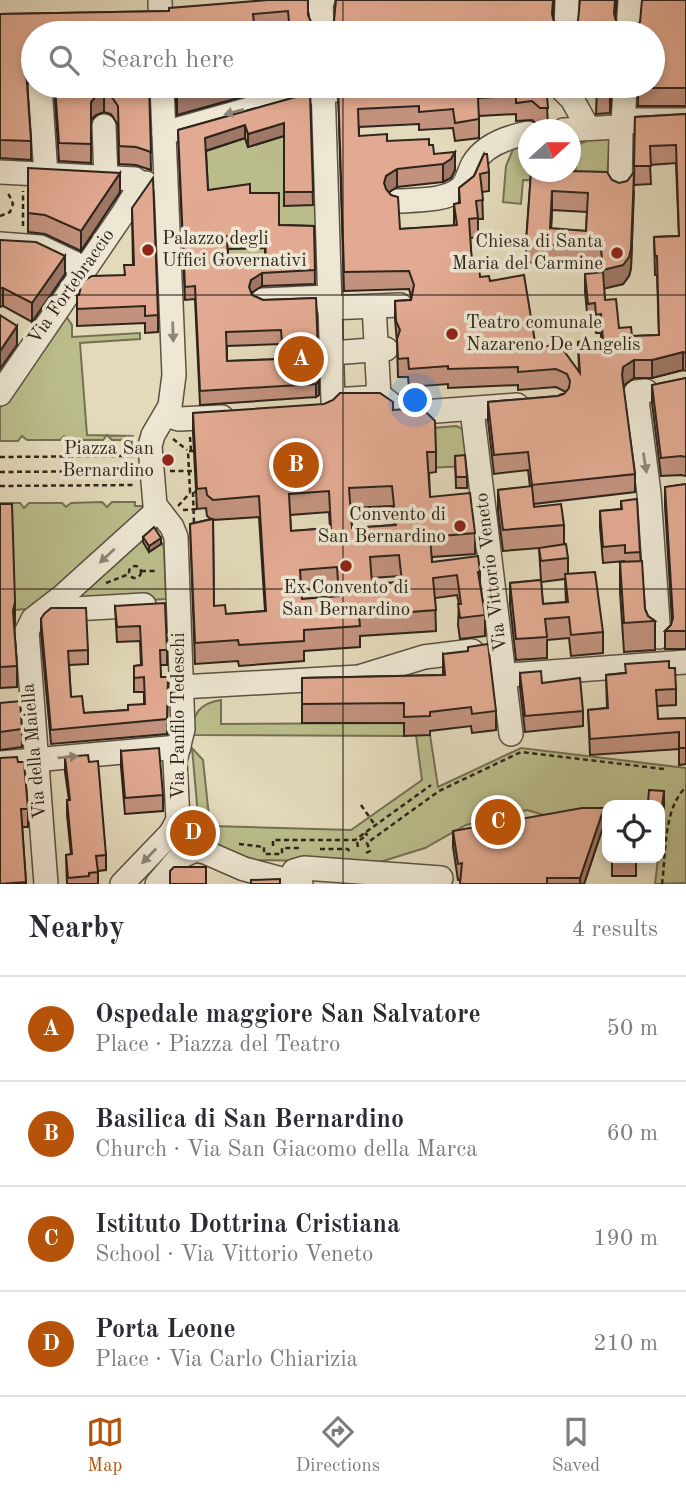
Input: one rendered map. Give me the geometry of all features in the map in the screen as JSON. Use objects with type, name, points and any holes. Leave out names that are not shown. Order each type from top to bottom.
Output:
[{"type":"street","points":[[258,2],[322,0],[322,21]]},
{"type":"street","points":[[566,21],[567,0]]},
{"type":"street","points":[[629,21],[630,0]]},
{"type":"street","points":[[41,98],[46,174]]},
{"type":"street","points":[[163,98],[164,133],[154,183],[174,248],[174,363],[170,431]]},
{"type":"street","points":[[164,133],[289,98]]},
{"type":"street","points":[[309,411],[324,410],[333,400],[323,98]]},
{"type":"street","points":[[571,98],[591,128]]},
{"type":"street","points":[[620,188],[624,98]]},
{"type":"street","points":[[581,129],[622,128],[635,120],[686,120]]},
{"type":"street","points":[[104,126],[106,178]]},
{"type":"street","points":[[398,201],[455,192],[463,186],[476,160],[484,151],[518,136]]},
{"type":"street","points":[[0,172],[135,179],[154,183]]},
{"type":"street","name":"Via Fortebraccio","points":[[0,394],[85,268],[154,183]]},
{"type":"street","points":[[0,244],[38,247],[85,268]]},
{"type":"street","points":[[263,300],[400,305]]},
{"type":"street","points":[[374,306],[385,401]]},
{"type":"street","points":[[15,327],[36,340]]},
{"type":"street","points":[[331,353],[381,349]]},
{"type":"street","points":[[652,390],[641,432],[649,493],[659,637]]},
{"type":"street","points":[[333,400],[385,401],[400,411],[409,413],[472,410],[543,402]]},
{"type":"street","name":"Via Vittorio Veneto","points":[[472,410],[510,734]]},
{"type":"street","points":[[42,613],[178,603],[190,520],[153,500],[150,471],[152,438],[170,431],[183,420],[241,416]]},
{"type":"street","points":[[649,493],[674,491]]},
{"type":"street","points":[[42,613],[169,507]]},
{"type":"street","name":"Via Panfilo Tedeschi","points":[[178,603],[183,729],[179,747]]},
{"type":"street","name":"Via della Maiella","points":[[42,613],[28,627],[27,636],[46,884]]},
{"type":"street","points":[[181,687],[359,677],[429,656],[500,648]]},
{"type":"street","points":[[504,675],[686,662]]},
{"type":"street","points":[[0,763],[179,747],[188,765],[189,836],[180,857],[157,884]]},
{"type":"street","points":[[189,836],[205,852],[244,869],[295,882],[294,871],[304,868],[441,878]]},
{"type":"street","points":[[122,884],[189,836]]},
{"type":"path","points":[[23,181],[23,225]]},
{"type":"path","points":[[0,191],[9,195],[13,204],[10,212],[0,216],[1,225]]},
{"type":"path","points":[[13,204],[23,204]]},
{"type":"path","points":[[170,431],[191,451]]},
{"type":"path","points":[[193,432],[189,432],[189,471],[193,492],[190,520],[169,507],[193,492]]},
{"type":"path","points":[[0,457],[150,471]]},
{"type":"path","points":[[0,486],[150,471]]},
{"type":"path","points":[[0,472],[195,471]]},
{"type":"path","points":[[105,584],[129,574]]},
{"type":"path","points":[[361,855],[370,851],[368,843],[439,790],[521,752],[663,769]]},
{"type":"path","points":[[273,846],[273,839],[355,840],[431,785]]},
{"type":"path","points":[[663,884],[672,813],[677,797],[686,787]]},
{"type":"path","points":[[361,805],[375,825]]},
{"type":"path","points":[[358,847],[357,842],[367,835],[365,833]]},
{"type":"path","points":[[228,843],[264,847],[264,854],[282,854],[282,848],[348,849],[352,858]]},
{"type":"green space","points":[[294,123],[284,205],[316,205],[316,239],[279,239],[208,203],[205,151],[245,138],[248,147],[271,140]]},
{"type":"green space","points":[[610,131],[607,182],[581,181],[581,144],[585,142],[589,133]]},
{"type":"green space","points":[[518,145],[518,182],[523,182],[521,204],[503,202],[506,166],[514,147]]},
{"type":"green space","points":[[265,237],[266,274],[228,275],[227,249],[252,248]]},
{"type":"green space","points":[[64,313],[72,325],[72,337],[140,333],[140,339],[80,343],[87,435],[107,435],[103,440],[69,440],[64,436],[60,440],[27,440],[22,436],[18,441],[0,441],[0,408]]},
{"type":"green space","points":[[456,426],[463,429],[468,466],[427,468],[422,429]]},
{"type":"green space","points":[[107,435],[133,436],[134,440],[112,440]]},
{"type":"green space","points":[[102,502],[107,507],[112,502],[135,502],[135,506],[143,506],[144,518],[38,608],[15,610],[0,525],[0,503],[20,503],[24,508],[29,503],[62,503],[66,507],[71,503]]},
{"type":"green space","points":[[154,525],[164,548],[166,599],[58,605]]},
{"type":"green space","points":[[221,700],[221,724],[404,723],[404,736],[191,735],[198,711]]},
{"type":"green space","points":[[416,735],[430,735],[438,787],[521,748],[686,768],[686,883],[655,884],[657,863],[665,863],[665,800],[602,800],[602,812],[547,816],[527,810],[466,825],[425,848],[380,862],[255,860],[200,838],[192,748],[203,760],[210,826],[351,830],[422,780]]},
{"type":"building","points":[[268,0],[308,0],[311,21],[289,21],[288,11],[253,14],[254,21],[21,21],[21,98],[28,98],[31,141],[0,140],[0,14],[169,11],[169,8]]},
{"type":"building","points":[[336,0],[553,0],[554,21],[334,21]]},
{"type":"building","points":[[580,0],[615,0],[616,21],[578,21]]},
{"type":"building","points":[[642,0],[686,0],[686,88],[665,88],[665,21],[640,21]]},
{"type":"building","points":[[56,98],[94,98],[91,102],[91,144],[59,143]]},
{"type":"building","points":[[112,98],[149,98],[151,152],[136,147],[119,146],[118,106]]},
{"type":"building","points":[[292,98],[310,98],[313,192],[284,192],[284,123],[248,134],[245,125],[205,138],[208,190],[250,184],[250,193],[279,193],[279,225],[314,226],[315,270],[262,273],[251,280],[249,287],[252,295],[263,300],[316,298],[319,381],[316,384],[200,391],[195,286],[185,287],[178,130]],"holes":[[[265,235],[266,261],[228,262],[227,236]],[[281,330],[283,359],[227,361],[226,332]]]},
{"type":"building","points":[[338,98],[478,98],[479,119],[455,123],[453,109],[419,112],[419,106],[358,109],[359,136],[387,134],[387,141],[429,139],[434,154],[455,152],[451,159],[443,164],[397,169],[386,176],[386,189],[391,195],[398,197],[400,229],[457,225],[454,204],[460,203],[459,188],[474,176],[484,154],[487,154],[489,172],[480,174],[483,200],[476,201],[478,218],[469,219],[472,264],[479,264],[480,277],[489,276],[490,281],[524,275],[536,348],[559,344],[580,373],[578,342],[603,340],[601,314],[596,315],[595,303],[588,304],[585,274],[603,272],[605,300],[616,299],[619,328],[631,327],[632,336],[659,335],[654,237],[679,236],[676,145],[650,146],[651,166],[634,166],[635,117],[686,114],[686,353],[652,360],[634,360],[623,367],[635,474],[532,485],[528,452],[494,455],[488,402],[564,394],[569,388],[567,374],[556,369],[518,372],[518,367],[448,369],[448,366],[409,369],[408,358],[398,359],[397,339],[400,330],[396,321],[395,301],[411,300],[414,285],[409,271],[344,272]]},
{"type":"building","points":[[516,98],[547,98],[548,108],[540,108],[532,101],[516,103]]},
{"type":"building","points":[[28,168],[120,173],[81,231],[45,215],[28,213]]},
{"type":"building","points":[[581,171],[607,172],[612,180],[619,183],[627,181],[634,172],[631,249],[623,265],[603,270],[601,249],[526,243],[530,182],[581,182]],"holes":[[[552,191],[588,193],[586,231],[550,228]]]},
{"type":"building","points":[[153,178],[158,315],[145,316],[145,306],[77,309],[77,295],[82,282],[92,276],[125,275],[124,265],[134,265],[132,208]]},
{"type":"building","points":[[0,240],[36,242],[65,256],[32,303],[0,288]]},
{"type":"building","points":[[0,315],[17,326],[0,351]]},
{"type":"building","points":[[686,378],[686,457],[661,458],[652,385]]},
{"type":"building","points":[[340,393],[380,393],[393,402],[393,410],[422,408],[435,421],[436,452],[427,452],[430,497],[470,493],[475,533],[430,537],[432,562],[478,556],[485,615],[460,618],[457,575],[433,578],[436,610],[359,616],[360,626],[304,630],[304,641],[239,645],[238,640],[195,643],[190,524],[213,519],[214,606],[225,605],[226,614],[266,611],[259,496],[213,500],[207,495],[206,488],[197,489],[193,413],[324,404]],"holes":[[[392,486],[396,525],[352,528],[349,488]],[[329,491],[331,528],[291,531],[289,494]],[[399,555],[402,582],[372,584],[370,557]],[[337,567],[339,596],[302,599],[300,570]]]},
{"type":"building","points":[[465,455],[467,477],[456,477],[455,456]]},
{"type":"building","points":[[686,484],[686,631],[665,631],[673,618],[665,487]]},
{"type":"building","points":[[532,486],[534,507],[561,504],[564,525],[503,530],[498,490]]},
{"type":"building","points":[[637,499],[640,552],[625,553],[625,545],[603,547],[600,511],[622,509],[621,501]]},
{"type":"building","points":[[0,504],[12,504],[13,611],[17,666],[0,667]]},
{"type":"building","points":[[154,527],[161,538],[149,546],[143,537]]},
{"type":"building","points":[[566,544],[568,558],[541,561],[539,548]]},
{"type":"building","points":[[642,561],[645,609],[648,616],[655,621],[624,623],[620,562]]},
{"type":"building","points":[[595,572],[603,632],[571,635],[569,617],[545,619],[547,637],[516,639],[510,583],[541,580],[543,604],[568,602],[565,574]]},
{"type":"building","points":[[165,603],[167,650],[160,650],[161,677],[168,677],[167,719],[51,730],[41,619],[44,614],[51,608],[86,608],[88,650],[68,651],[71,697],[82,696],[84,713],[128,710],[128,705],[145,704],[144,677],[134,678],[134,666],[142,665],[140,626],[117,627],[115,606]]},
{"type":"building","points":[[488,644],[496,711],[472,714],[471,707],[430,712],[430,716],[404,717],[404,703],[302,704],[302,678],[445,675],[443,654],[468,651],[468,647]]},
{"type":"building","points":[[669,661],[669,668],[675,668],[676,689],[656,690],[658,719],[686,718],[686,748],[679,748],[679,732],[590,739],[588,710],[608,708],[606,675],[626,673],[625,664]]},
{"type":"building","points":[[541,671],[542,683],[580,678],[583,711],[525,716],[520,673]]},
{"type":"building","points":[[20,701],[22,729],[0,732],[0,703]]},
{"type":"building","points":[[159,748],[163,795],[125,798],[121,751]]},
{"type":"building","points":[[88,755],[89,762],[98,761],[106,855],[96,856],[98,872],[89,873],[89,876],[68,878],[66,855],[72,854],[65,757]]},
{"type":"building","points":[[17,757],[18,762],[24,762],[28,809],[21,809],[26,882],[0,884],[0,758]]},
{"type":"building","points":[[649,790],[664,791],[663,800],[648,800]]},
{"type":"building","points":[[582,808],[602,808],[580,878],[547,878],[547,884],[460,884],[462,863],[458,864],[453,831]]},
{"type":"building","points":[[174,867],[206,867],[206,884],[170,884],[170,871]]},
{"type":"building","points":[[280,879],[280,884],[251,884],[251,880]]},
{"type":"tunnel","points":[[193,828],[193,838]]},
{"type":"place","name":"Palazzo degli Uffici Governativi","points":[[148,250]]},
{"type":"place","name":"Chiesa di Santa Maria del Carmine","points":[[617,253]]},
{"type":"place","name":"Teatro comunale Nazareno De Angelis","points":[[452,334]]},
{"type":"place","name":"Ospedale maggiore San Salvatore","points":[[301,359]]},
{"type":"place","name":"Piazza San Bernardino","points":[[168,460]]},
{"type":"place","name":"Basilica di San Bernardino","points":[[296,465]]},
{"type":"place","name":"Convento di San Bernardino","points":[[460,526]]},
{"type":"place","name":"Ex Convento di San Bernardino","points":[[346,566]]},
{"type":"place","name":"Istituto Dottrina Cristiana","points":[[498,822]]},
{"type":"place","name":"Porta Leone","points":[[193,833]]}]
